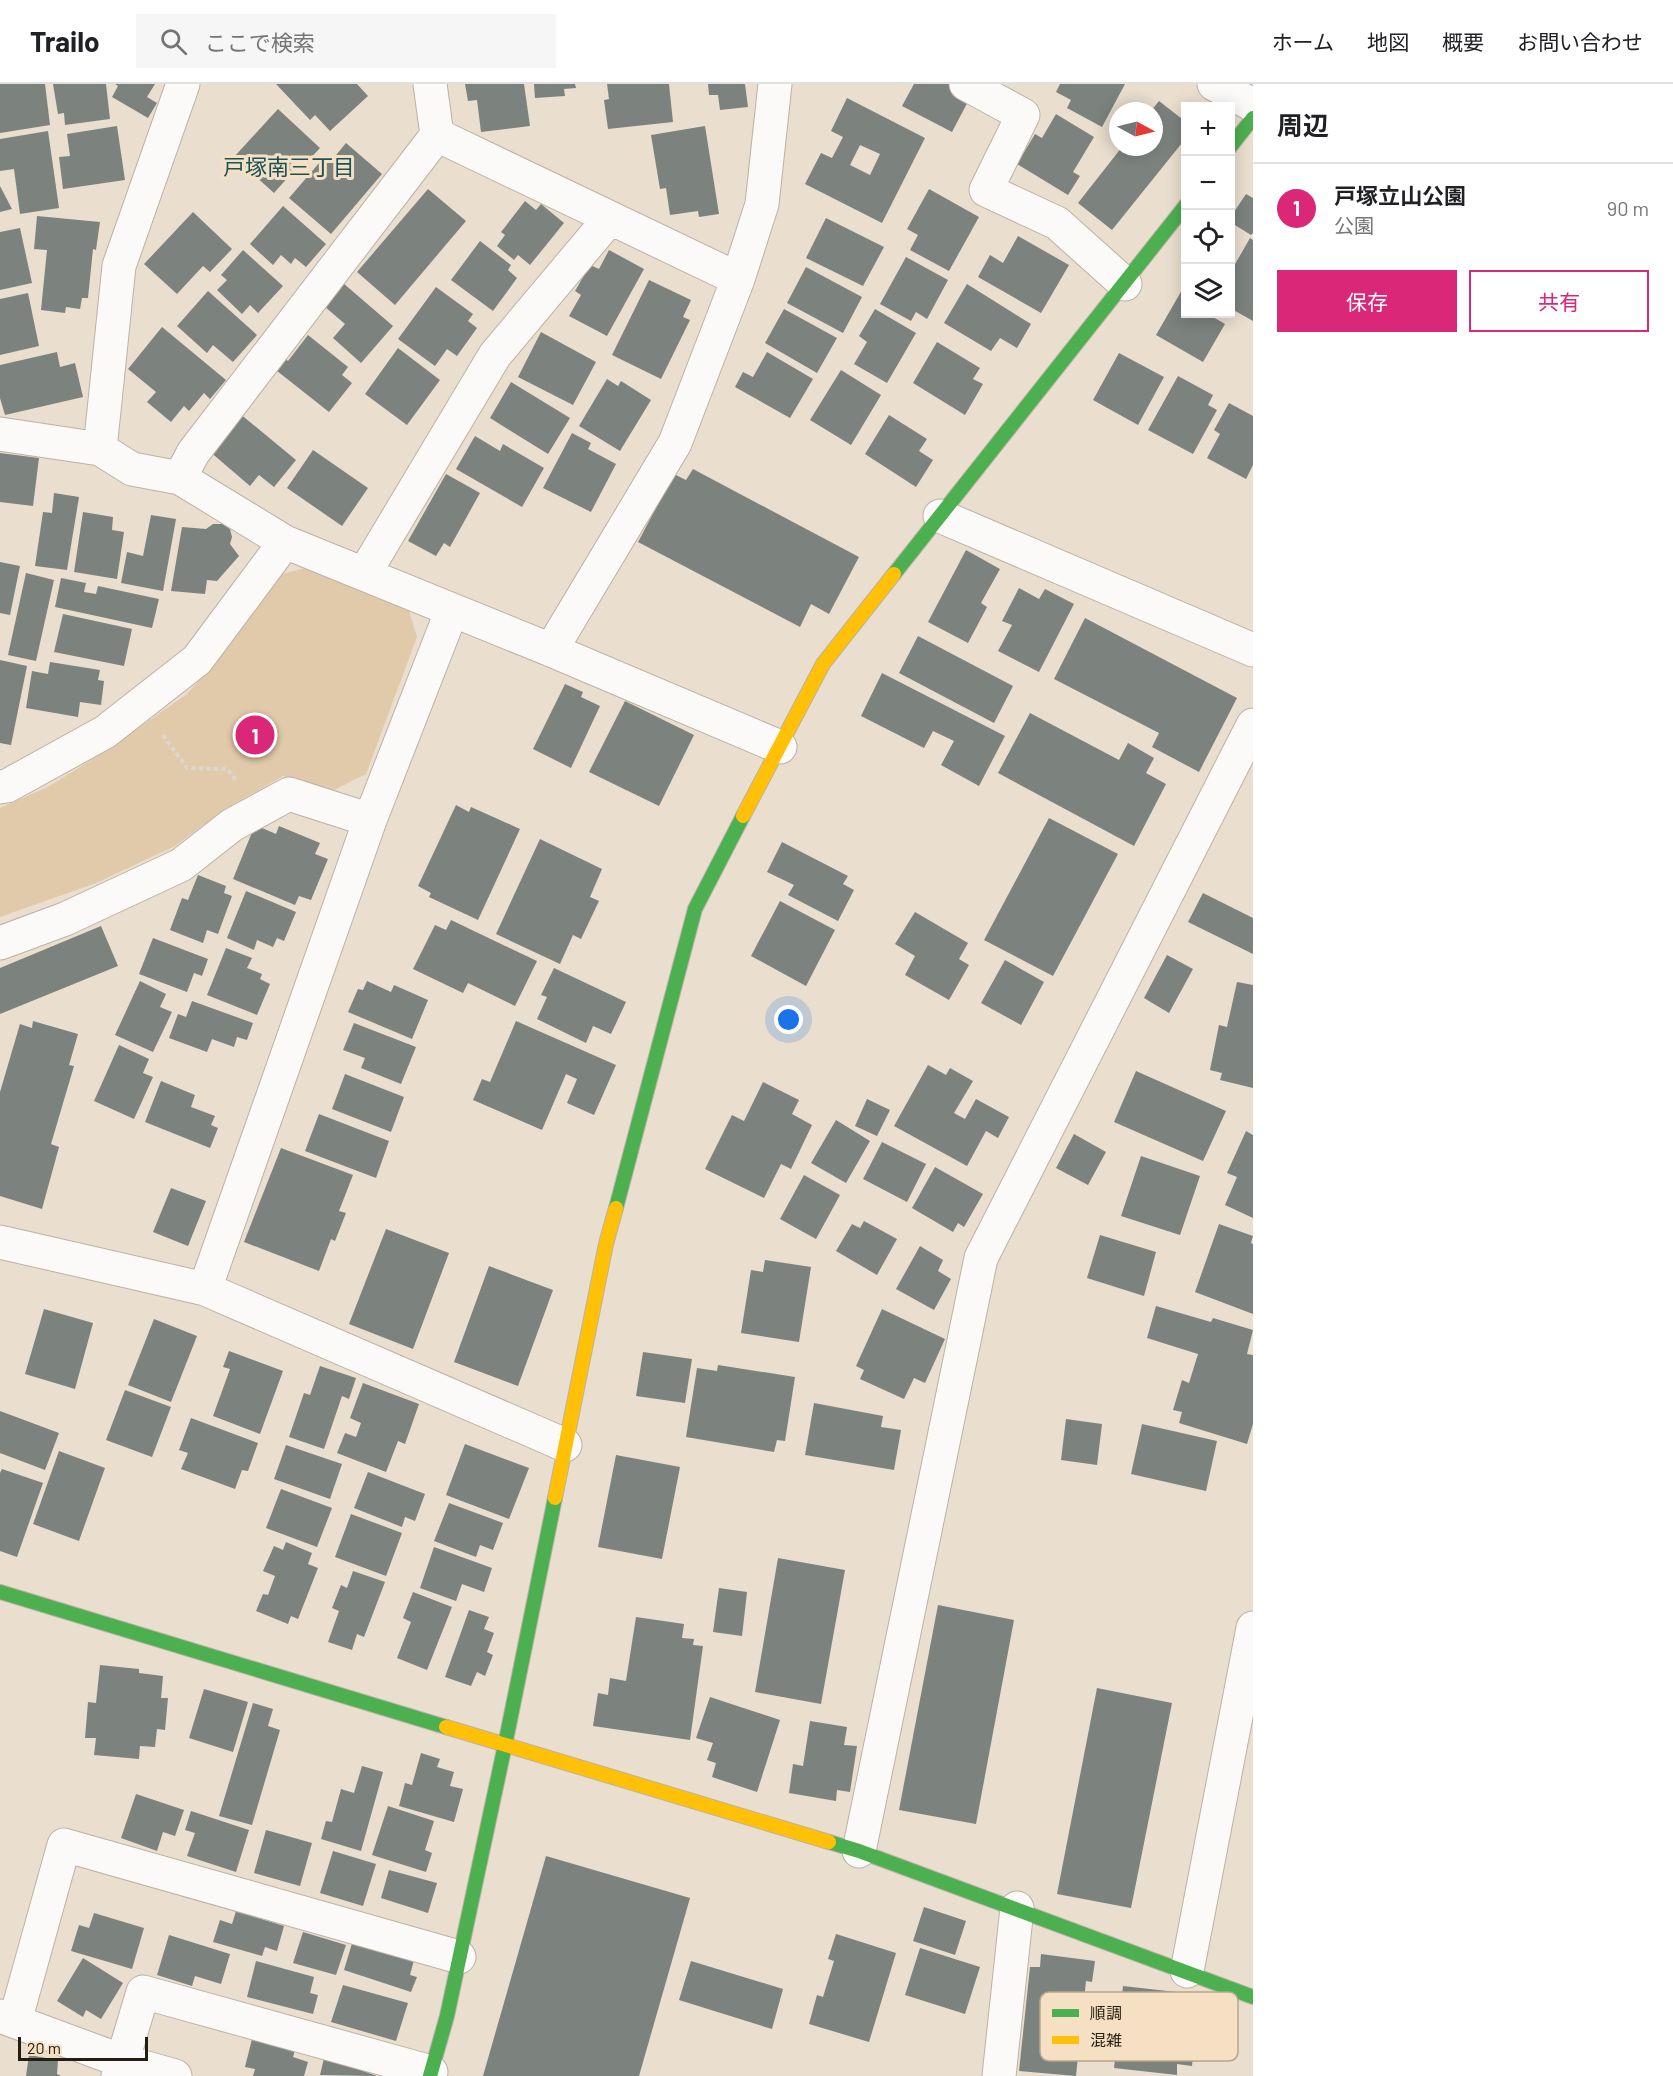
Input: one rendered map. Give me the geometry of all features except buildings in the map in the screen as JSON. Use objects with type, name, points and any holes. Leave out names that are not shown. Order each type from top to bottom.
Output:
[{"type":"street","points":[[100,449],[118,266],[183,84]]},
{"type":"street","points":[[180,478],[193,453],[437,135],[430,84]]},
{"type":"street","points":[[551,650],[675,443],[738,279],[762,204],[775,84]]},
{"type":"street","points":[[966,84],[1023,115],[986,190],[1057,223],[1125,284]]},
{"type":"street","points":[[1214,84],[1253,105]]},
{"type":"street","points":[[1235,141],[1253,118]]},
{"type":"street","points":[[437,135],[738,279]]},
{"type":"street","points":[[120,2068],[143,1992],[431,2074],[447,2016],[505,1745],[606,1244],[695,909],[823,663],[1125,284],[1181,210]]},
{"type":"street","points":[[364,574],[495,355],[610,218]]},
{"type":"street","points":[[0,434],[100,449],[132,469],[180,478],[285,542],[551,650],[780,747]]},
{"type":"street","points":[[940,516],[1253,650]]},
{"type":"street","points":[[0,788],[105,732],[197,660],[285,542]]},
{"type":"street","points":[[205,1289],[370,820],[452,610]]},
{"type":"street","points":[[859,1851],[981,1258],[1253,724]]},
{"type":"street","points":[[0,943],[65,919],[181,865],[232,825],[288,794],[370,820]]},
{"type":"street","points":[[0,1242],[205,1289],[565,1445]]},
{"type":"street","points":[[0,1592],[859,1851],[1253,1997]]},
{"type":"street","points":[[1187,1971],[1253,1628]]},
{"type":"street","points":[[176,2076],[120,2068],[8,2019],[64,1845],[459,1957]]},
{"type":"street","points":[[999,2076],[1017,1908]]},
{"type":"path","points":[[164,736],[187,768],[227,769],[232,775]]},
{"type":"shaded area","points":[[313,566],[408,607],[417,637],[366,774],[334,790],[283,776],[225,809],[175,846],[96,883],[0,917],[0,808],[48,787],[104,752],[187,694],[227,649],[279,575]]},
{"type":"traffic: fast","points":[[1235,141],[1253,118]]},
{"type":"traffic: fast","points":[[894,574],[1182,210]]},
{"type":"traffic: fast","points":[[616,1208],[695,909],[743,816]]},
{"type":"traffic: fast","points":[[430,2076],[447,2016],[555,1498]]},
{"type":"traffic: fast","points":[[0,1592],[446,1727]]},
{"type":"traffic: fast","points":[[829,1842],[859,1851],[1253,1997]]},
{"type":"traffic: slow","points":[[743,816],[823,664],[894,574]]},
{"type":"traffic: slow","points":[[555,1498],[606,1244],[616,1208]]},
{"type":"traffic: slow","points":[[446,1727],[829,1842]]},
{"type":"place","name":"戸塚立山公園","points":[[255,735]]},
{"type":"district","name":"戸塚南三丁目","points":[[289,167]]}]
